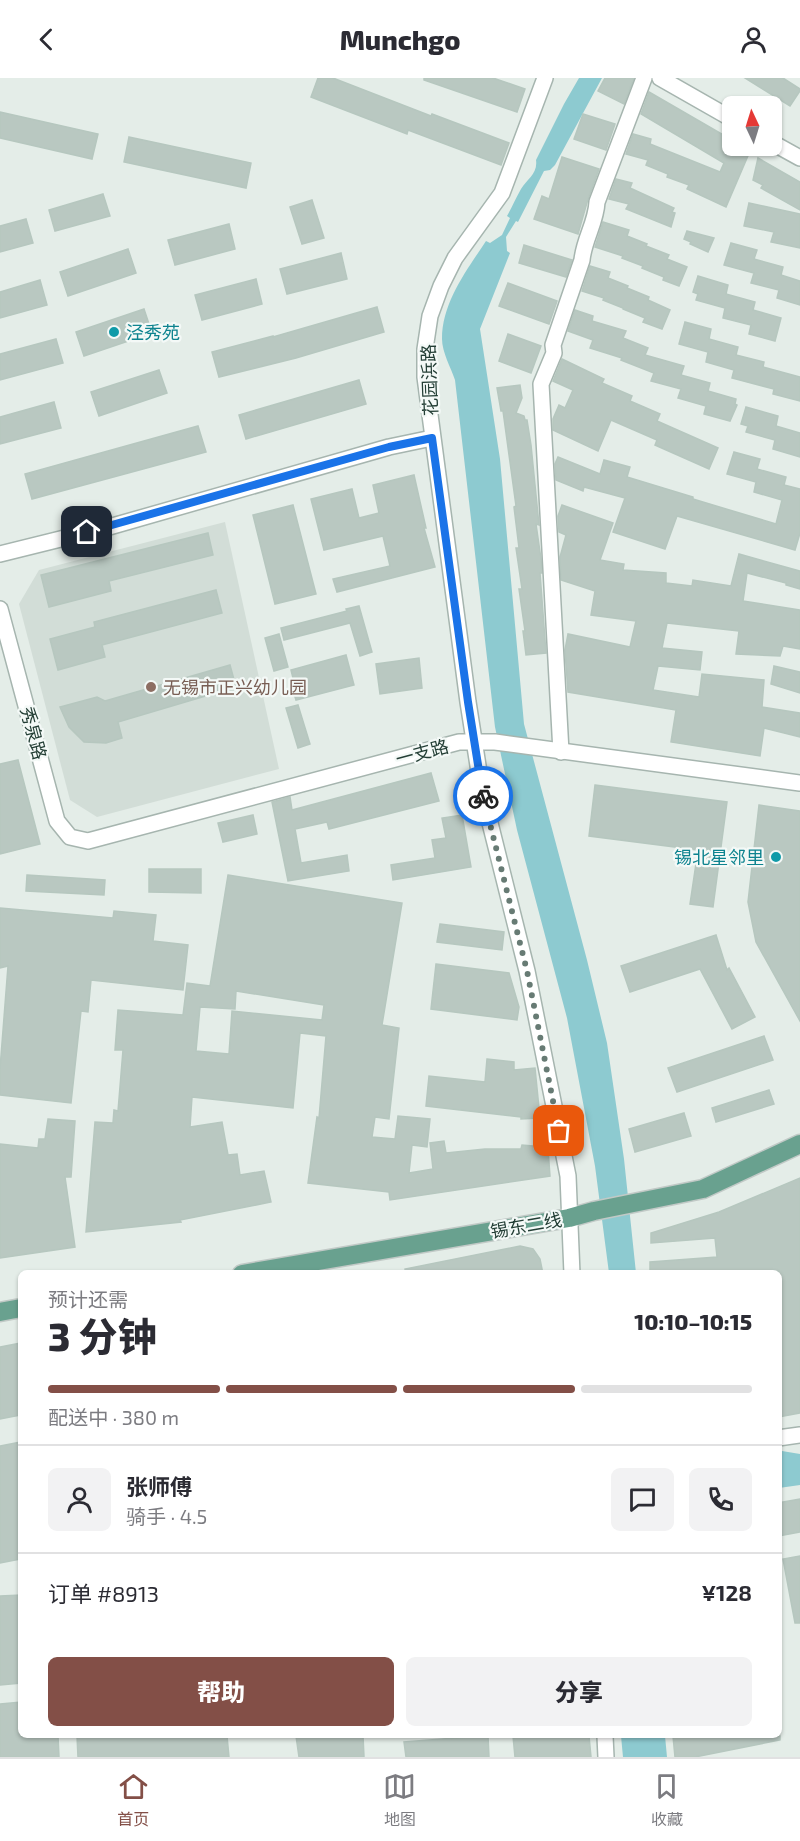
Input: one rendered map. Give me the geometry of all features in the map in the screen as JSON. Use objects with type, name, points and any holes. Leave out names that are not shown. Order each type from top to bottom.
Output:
[{"type":"main road","name":"锡东二线","points":[[265,1270],[569,1218],[702,1189],[800,1144]]},
{"type":"main road","points":[[0,1312],[18,1309]]},
{"type":"street","name":"花园浜路","points":[[545,78],[501,193],[455,258],[441,286],[430,316],[425,349],[425,377],[482,791],[527,971],[568,1176],[572,1270]]},
{"type":"street","points":[[554,751],[541,384],[554,353],[553,345],[582,260],[583,247],[596,216],[597,202],[644,78]]},
{"type":"street","points":[[660,78],[722,113]]},
{"type":"street","points":[[782,148],[800,158]]},
{"type":"street","points":[[0,554],[109,527],[389,447],[432,438]]},
{"type":"street","name":"秀泉路","points":[[0,609],[57,821],[70,837],[88,841]]},
{"type":"street","name":"一支路","points":[[88,841],[459,742],[495,742],[800,783]]},
{"type":"street","points":[[782,1437],[800,1435]]},
{"type":"street","points":[[605,1738],[606,1757]]},
{"type":"shaded area","name":"无锡市正兴幼儿园","points":[[225,522],[279,769],[97,817],[70,800],[19,604],[39,570]]},
{"type":"water","points":[[579,78],[602,78],[555,165],[550,170],[544,171],[518,222],[516,221],[506,237],[507,251],[510,253],[480,329],[500,459],[524,724],[607,1043],[624,1159],[636,1270],[609,1270],[595,1166],[567,1018],[517,830],[495,727],[455,380],[442,344],[446,312],[457,287],[486,241],[490,243],[502,235],[510,218],[507,216],[521,189],[534,173],[536,160]]},
{"type":"water","points":[[782,1451],[800,1454],[800,1485],[782,1488]]},
{"type":"water","points":[[621,1738],[665,1738],[667,1757],[623,1757]]},
{"type":"building","points":[[318,78],[333,78],[509,143],[501,165],[408,130],[407,134],[311,97]]},
{"type":"building","points":[[424,78],[493,78],[525,89],[517,112],[424,80]]},
{"type":"building","points":[[605,78],[634,78],[624,104],[598,91]]},
{"type":"building","points":[[745,78],[783,78],[800,89],[790,106],[782,101],[782,96],[774,96]]},
{"type":"building","points":[[649,92],[722,134],[722,156],[748,156],[726,207],[687,189],[689,185],[667,177],[668,174],[646,165],[648,160],[626,154],[633,134],[651,139],[650,144],[720,172],[724,163],[641,114]]},
{"type":"building","points":[[0,112],[98,134],[92,159],[0,138]]},
{"type":"building","points":[[583,114],[615,124],[606,150],[574,139]]},
{"type":"building","points":[[129,137],[251,163],[246,188],[124,162]]},
{"type":"building","points":[[562,157],[599,169],[578,234],[534,219],[542,196],[549,199]]},
{"type":"building","points":[[758,158],[800,182],[800,210],[761,188],[763,185],[753,180]]},
{"type":"building","points":[[616,179],[632,183],[630,188],[674,208],[671,227],[626,209],[629,204],[609,199]]},
{"type":"building","points":[[103,194],[110,216],[55,231],[49,210]]},
{"type":"building","points":[[312,200],[324,238],[302,244],[290,207]]},
{"type":"building","points":[[749,203],[800,214],[800,248],[771,242],[774,232],[744,226]]},
{"type":"building","points":[[26,219],[33,243],[0,252],[0,226]]},
{"type":"building","points":[[603,222],[629,230],[627,236],[669,255],[667,259],[687,267],[679,286],[663,280],[664,277],[622,258],[623,256],[595,247]]},
{"type":"building","points":[[229,224],[235,249],[175,265],[168,240]]},
{"type":"building","points":[[687,231],[714,238],[708,252],[684,239]]},
{"type":"building","points":[[731,243],[757,250],[754,259],[783,267],[781,275],[800,281],[800,305],[777,298],[779,290],[751,283],[754,273],[724,265]]},
{"type":"building","points":[[524,245],[572,260],[566,277],[519,263]]},
{"type":"building","points":[[128,249],[136,273],[68,296],[60,272]]},
{"type":"building","points":[[341,253],[347,279],[287,294],[280,269]]},
{"type":"building","points":[[590,266],[610,272],[608,278],[628,286],[627,288],[649,297],[648,300],[670,310],[662,329],[643,322],[645,318],[603,300],[604,298],[582,291]]},
{"type":"building","points":[[698,276],[728,285],[726,294],[755,302],[753,310],[781,318],[775,341],[749,334],[751,325],[723,318],[725,308],[696,300],[698,294],[693,292]]},
{"type":"building","points":[[256,279],[262,304],[202,320],[195,295]]},
{"type":"building","points":[[40,280],[47,305],[0,318],[0,292]]},
{"type":"building","points":[[508,283],[557,301],[549,324],[499,306]]},
{"type":"building","points":[[377,307],[384,332],[296,358],[219,377],[212,352]]},
{"type":"building","name":"泾秀苑","points":[[144,309],[152,333],[84,356],[76,332]]},
{"type":"building","points":[[575,310],[593,316],[592,321],[626,331],[623,338],[648,348],[645,355],[684,366],[681,375],[710,383],[708,391],[736,399],[735,404],[737,405],[730,421],[704,414],[706,406],[678,398],[681,389],[651,381],[654,373],[621,360],[622,358],[590,348],[593,340],[568,331]]},
{"type":"building","points":[[685,322],[711,329],[709,339],[738,347],[736,355],[764,362],[763,367],[800,377],[800,401],[773,394],[774,389],[732,378],[734,370],[706,362],[708,352],[679,344]]},
{"type":"building","points":[[508,334],[541,346],[531,373],[499,361]]},
{"type":"building","points":[[56,339],[63,363],[0,380],[0,354]]},
{"type":"building","points":[[562,359],[604,379],[602,383],[632,396],[630,401],[660,414],[657,421],[718,448],[709,469],[655,445],[657,440],[611,420],[598,451],[553,430],[553,419],[559,405],[565,408],[573,390],[553,381]]},
{"type":"building","points":[[159,370],[167,393],[99,416],[91,392]]},
{"type":"building","points":[[359,380],[366,404],[246,439],[239,415]]},
{"type":"building","points":[[520,385],[522,398],[516,413],[527,420],[531,445],[539,525],[536,524],[541,559],[546,653],[526,655],[519,589],[522,589],[516,548],[519,548],[514,507],[516,506],[503,411],[501,411],[497,388]]},
{"type":"building","points":[[54,402],[61,428],[0,444],[0,417]]},
{"type":"building","points":[[746,407],[778,416],[776,426],[800,433],[800,457],[773,449],[775,440],[746,432],[748,426],[741,424]]},
{"type":"building","points":[[198,426],[206,452],[32,499],[25,474]]},
{"type":"building","points":[[734,452],[760,459],[757,469],[786,477],[784,485],[800,489],[800,533],[795,550],[677,516],[665,549],[613,532],[625,498],[584,487],[583,491],[556,480],[555,464],[558,457],[600,474],[604,460],[630,467],[627,477],[776,524],[782,500],[754,492],[756,482],[727,474]]},
{"type":"building","points":[[414,475],[426,528],[424,528],[435,567],[337,592],[333,579],[390,566],[383,536],[324,550],[311,499],[352,489],[359,518],[379,513],[373,485]]},
{"type":"building","points":[[293,505],[316,594],[275,604],[253,515]]},
{"type":"building","points":[[562,505],[613,523],[600,560],[624,564],[623,570],[666,573],[666,583],[692,586],[693,580],[731,586],[739,554],[800,571],[800,589],[747,573],[743,601],[800,610],[800,649],[783,646],[780,656],[736,654],[739,631],[667,623],[662,648],[702,652],[700,670],[658,666],[653,690],[699,697],[702,674],[764,680],[762,707],[800,713],[800,737],[764,728],[760,756],[671,742],[676,710],[568,692],[565,650],[568,634],[630,647],[636,621],[591,615],[595,591],[561,580],[560,557],[566,535],[559,532],[558,516]]},
{"type":"building","points":[[208,533],[213,555],[109,581],[111,591],[49,607],[41,575]]},
{"type":"building","name":"无锡市正兴幼儿园","points":[[216,590],[222,613],[102,645],[105,657],[58,670],[50,639],[95,627],[94,622]]},
{"type":"building","points":[[359,606],[372,652],[360,656],[350,623],[284,640],[281,628]]},
{"type":"building","points":[[279,634],[288,667],[274,671],[265,638]]},
{"type":"building","points":[[346,655],[354,685],[296,700],[292,687],[295,686],[291,670]]},
{"type":"building","points":[[419,658],[422,688],[380,694],[376,664]]},
{"type":"building","points":[[230,665],[236,687],[118,722],[122,738],[106,743],[84,742],[69,727],[60,707],[97,697],[105,701]]},
{"type":"building","points":[[774,666],[800,672],[800,693],[771,684]]},
{"type":"building","points":[[298,705],[310,744],[298,748],[286,708]]},
{"type":"building","points":[[18,760],[40,844],[0,854],[0,764]]},
{"type":"building","points":[[431,773],[439,801],[329,829],[327,822],[295,829],[301,863],[347,855],[349,871],[288,881],[272,802],[290,797],[292,810]]},
{"type":"building","points":[[595,785],[727,802],[713,907],[690,904],[698,850],[589,836]]},
{"type":"building","name":"锡北星邻里","points":[[759,805],[800,811],[800,1021],[756,942],[748,902]]},
{"type":"building","points":[[253,815],[257,834],[223,842],[218,823]]},
{"type":"building","points":[[462,815],[471,867],[393,880],[391,865],[435,858],[432,840],[446,838],[442,818]]},
{"type":"building","points":[[149,869],[201,869],[201,893],[149,892]]},
{"type":"building","points":[[27,875],[105,880],[104,895],[26,891]]},
{"type":"building","points":[[228,875],[402,903],[382,1025],[399,1028],[389,1119],[375,1117],[372,1137],[395,1139],[398,1116],[430,1119],[427,1147],[412,1145],[409,1173],[433,1169],[430,1143],[444,1141],[446,1153],[485,1149],[521,1149],[522,1145],[533,1146],[533,1150],[548,1149],[550,1176],[390,1200],[389,1192],[308,1183],[317,1117],[319,1118],[326,1036],[300,1033],[293,1108],[192,1097],[190,1127],[222,1122],[228,1155],[237,1154],[240,1175],[264,1171],[271,1202],[180,1220],[181,1222],[86,1232],[95,1122],[113,1123],[114,1110],[118,1111],[123,1050],[115,1050],[118,1010],[183,1015],[187,983],[210,986]],"holes":[[[236,991],[324,1005],[322,1020],[232,1011],[229,1054],[196,1051],[200,1007],[235,1009]]]},
{"type":"building","points":[[0,908],[113,918],[114,911],[156,915],[153,941],[188,945],[183,990],[91,980],[88,1012],[81,1011],[71,1103],[0,1095],[8,966],[0,968]]},
{"type":"building","points":[[440,924],[504,932],[502,950],[437,942]]},
{"type":"building","points":[[716,935],[727,970],[729,968],[755,1017],[732,1029],[700,969],[630,992],[621,966]]},
{"type":"building","points":[[436,964],[509,973],[519,1007],[517,1020],[431,1009]]},
{"type":"building","points":[[764,1036],[773,1060],[677,1092],[668,1068]]},
{"type":"building","points":[[487,1059],[514,1062],[514,1070],[535,1068],[540,1118],[521,1119],[521,1117],[426,1106],[429,1076],[485,1082]]},
{"type":"building","points":[[769,1090],[774,1104],[716,1122],[712,1108]]},
{"type":"building","points":[[684,1113],[691,1136],[635,1152],[629,1129]]},
{"type":"building","points":[[48,1119],[75,1121],[71,1177],[65,1177],[75,1247],[0,1258],[0,1144],[38,1148],[39,1139],[45,1139]]},
{"type":"building","points":[[800,1178],[800,1413],[782,1416],[782,1270],[650,1270],[650,1262],[717,1257],[715,1238],[651,1243],[651,1233],[719,1212]]},
{"type":"building","points":[[520,1246],[533,1249],[540,1259],[542,1270],[405,1270]]},
{"type":"building","points":[[18,1344],[18,1416],[0,1419],[0,1347]]},
{"type":"building","points":[[18,1443],[18,1560],[0,1563],[0,1446]]},
{"type":"building","points":[[800,1499],[800,1532],[782,1535],[782,1502]]},
{"type":"building","points":[[800,1556],[800,1623],[795,1623],[783,1559]]},
{"type":"building","points":[[18,1595],[18,1683],[0,1685],[0,1596]]},
{"type":"building","points":[[18,1702],[18,1738],[58,1738],[59,1757],[0,1757],[0,1704]]},
{"type":"building","points":[[77,1738],[227,1738],[229,1757],[78,1757]]},
{"type":"building","points":[[296,1738],[363,1738],[364,1757],[299,1757]]},
{"type":"building","points":[[488,1738],[489,1757],[406,1757],[404,1742]]},
{"type":"building","points":[[513,1738],[589,1738],[591,1757],[515,1757]]},
{"type":"building","points":[[673,1738],[780,1738],[780,1740],[695,1757],[675,1757]]},
{"type":"way so far","points":[[483,796],[527,971],[559,1131]]},
{"type":"place","name":"泾秀苑","points":[[114,332]]},
{"type":"place","name":"无锡市正兴幼儿园","points":[[151,687]]},
{"type":"place","name":"锡北星邻里","points":[[776,857]]},
{"type":"route","points":[[87,532],[389,447],[432,438],[483,796]]}]
